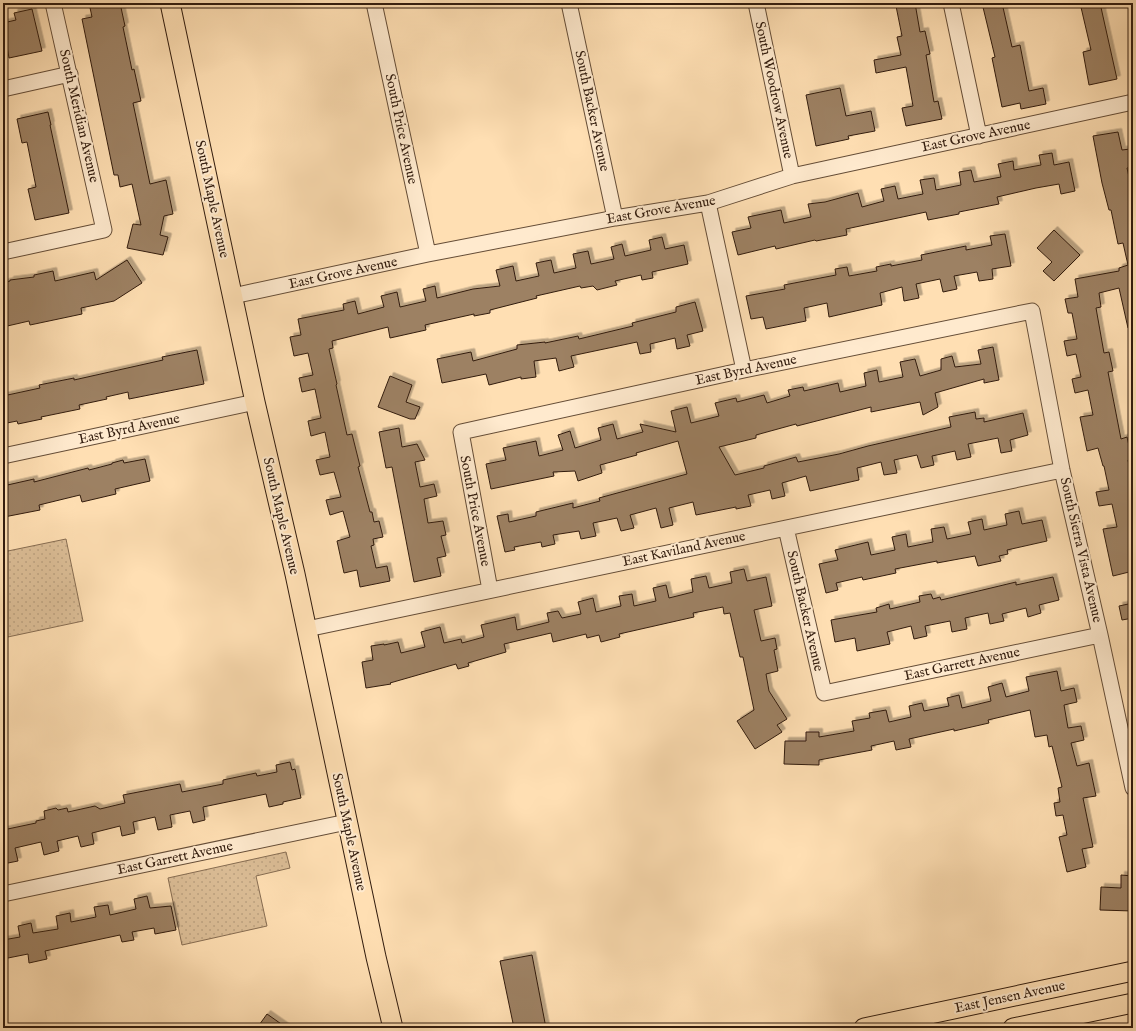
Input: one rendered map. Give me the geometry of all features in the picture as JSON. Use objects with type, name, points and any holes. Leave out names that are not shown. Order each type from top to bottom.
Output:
[{"type":"main road","name":"South Maple Avenue","points":[[170,3],[255,402],[307,629],[347,822],[393,1028]]},
{"type":"main road","name":"East Jensen Avenue","points":[[864,1028],[1133,972]]},
{"type":"main road","points":[[1014,1028],[1133,1003]]},
{"type":"street","name":"South Meridian Avenue","points":[[3,252],[104,230],[53,3]]},
{"type":"street","name":"South Price Avenue","points":[[374,3],[428,254]]},
{"type":"street","name":"South Backer Avenue","points":[[569,3],[615,218]]},
{"type":"street","name":"South Woodrow Avenue","points":[[756,3],[792,176]]},
{"type":"street","points":[[951,3],[979,136]]},
{"type":"street","points":[[3,89],[70,74]]},
{"type":"street","name":"East Grove Avenue","points":[[233,296],[428,254],[615,218],[708,203],[792,176],[1133,102]]},
{"type":"street","points":[[708,203],[744,370]]},
{"type":"street","name":"East Byrd Avenue","points":[[461,432],[744,370],[1032,311]]},
{"type":"street","name":"South Sierra Vista Avenue","points":[[1032,311],[1062,470],[1133,788]]},
{"type":"street","name":"East Byrd Avenue","points":[[3,456],[255,402]]},
{"type":"street","name":"South Price Avenue","points":[[461,432],[490,590]]},
{"type":"street","name":"East Kaviland Avenue","points":[[307,629],[1062,470]]},
{"type":"street","name":"South Backer Avenue","points":[[786,528],[824,693]]},
{"type":"street","name":"East Garrett Avenue","points":[[824,693],[1100,635]]},
{"type":"street","name":"East Garrett Avenue","points":[[3,894],[347,822]]},
{"type":"shaded area","points":[[66,539],[83,621],[3,638],[3,552]]},
{"type":"shaded area","points":[[286,852],[290,868],[256,876],[267,926],[182,945],[168,878]]},
{"type":"building","points":[[89,3],[120,3],[125,26],[123,27],[132,70],[134,69],[141,101],[133,103],[150,184],[166,180],[173,214],[164,216],[160,235],[168,237],[163,255],[127,248],[133,224],[141,225],[132,184],[120,187],[118,175],[114,175],[82,19],[92,17]]},
{"type":"building","points":[[915,3],[920,32],[925,31],[930,54],[926,55],[934,102],[938,101],[942,119],[906,126],[902,108],[913,106],[906,67],[876,73],[874,60],[901,55],[897,37],[902,36],[896,6]]},
{"type":"building","points":[[982,3],[1002,3],[1012,47],[1020,45],[1029,91],[1043,88],[1046,104],[1021,109],[1020,103],[1002,107],[992,58],[995,57]]},
{"type":"building","points":[[1080,3],[1100,3],[1117,79],[1089,85],[1083,52],[1091,50]]},
{"type":"building","points":[[32,9],[42,51],[9,58],[3,23],[16,20],[14,13]]},
{"type":"building","points":[[840,88],[846,116],[871,111],[875,131],[848,136],[849,139],[816,146],[806,95]]},
{"type":"building","points":[[48,112],[69,213],[35,220],[28,189],[36,187],[27,142],[22,143],[17,119]]},
{"type":"building","points":[[1118,132],[1122,150],[1130,149],[1133,164],[1133,167],[1127,168],[1133,195],[1133,327],[1128,328],[1119,288],[1099,293],[1101,307],[1096,308],[1104,353],[1109,352],[1113,371],[1108,372],[1121,439],[1127,437],[1132,459],[1128,460],[1133,488],[1133,500],[1131,500],[1133,512],[1133,571],[1113,576],[1103,529],[1117,527],[1112,504],[1099,506],[1096,492],[1109,490],[1104,466],[1098,448],[1087,451],[1080,417],[1093,415],[1088,390],[1075,393],[1072,379],[1081,377],[1076,354],[1067,356],[1064,341],[1077,339],[1072,313],[1068,313],[1065,299],[1078,297],[1075,279],[1119,271],[1119,268],[1128,265],[1123,243],[1118,244],[1111,210],[1109,210],[1102,183],[1093,136]]},
{"type":"building","points":[[1052,153],[1054,165],[1069,162],[1075,191],[1061,194],[1059,184],[1036,188],[997,197],[999,204],[959,212],[959,214],[928,220],[926,212],[846,229],[847,235],[815,240],[776,249],[775,246],[738,255],[732,232],[751,228],[748,217],[781,210],[784,223],[811,217],[808,204],[825,202],[858,193],[862,207],[884,201],[881,189],[895,186],[898,199],[923,194],[920,180],[934,178],[936,190],[961,185],[959,172],[971,170],[974,182],[1001,177],[998,164],[1013,161],[1014,170],[1041,165],[1039,155]]},
{"type":"building","points":[[1054,230],[1080,255],[1054,281],[1043,271],[1052,262],[1037,248]]},
{"type":"building","points":[[1005,234],[1011,266],[992,269],[993,279],[979,281],[977,272],[954,276],[957,289],[943,292],[940,279],[916,284],[919,298],[904,301],[902,287],[880,293],[882,305],[829,317],[827,303],[804,308],[806,321],[766,329],[763,317],[751,319],[746,296],[785,289],[784,285],[836,275],[835,269],[847,267],[849,276],[877,271],[876,267],[891,264],[891,266],[922,260],[921,255],[966,246],[966,250],[992,245],[990,236]]},
{"type":"building","points":[[662,237],[665,249],[684,245],[688,264],[652,272],[653,278],[642,280],[641,275],[615,281],[617,285],[597,290],[593,286],[581,288],[580,286],[536,296],[537,298],[490,310],[490,313],[474,316],[474,314],[425,325],[426,330],[390,338],[388,327],[332,341],[333,348],[329,349],[347,435],[352,434],[360,466],[358,467],[370,512],[372,512],[374,522],[379,521],[383,537],[373,539],[374,545],[371,546],[376,568],[387,566],[390,581],[360,587],[357,570],[344,573],[337,541],[350,537],[343,511],[330,515],[326,500],[341,497],[334,472],[320,475],[316,460],[330,457],[325,432],[311,436],[308,421],[321,418],[315,389],[302,392],[299,378],[313,375],[308,353],[294,356],[290,337],[301,335],[298,319],[344,310],[343,304],[355,301],[358,314],[384,307],[381,296],[397,292],[400,307],[426,301],[423,289],[435,286],[437,298],[473,289],[500,286],[496,270],[513,266],[516,281],[539,276],[536,263],[551,260],[554,273],[576,268],[573,254],[588,251],[591,264],[614,259],[611,247],[622,244],[625,256],[651,250],[649,240]]},
{"type":"building","points":[[127,260],[142,283],[114,301],[81,308],[82,314],[30,325],[29,321],[3,327],[3,283],[10,280],[34,277],[34,275],[53,271],[55,281],[94,272],[96,280]]},
{"type":"building","points":[[695,302],[703,331],[687,335],[690,346],[677,349],[675,338],[650,344],[651,352],[640,354],[637,342],[571,356],[574,367],[559,371],[556,358],[534,361],[536,377],[521,379],[521,377],[489,385],[486,374],[442,383],[437,359],[471,352],[473,361],[517,349],[517,345],[545,343],[578,336],[579,339],[633,326],[632,323],[676,312],[676,307]]},
{"type":"building","points":[[993,347],[999,380],[984,383],[984,379],[935,393],[938,407],[923,415],[920,402],[871,412],[871,407],[797,426],[796,424],[756,435],[756,438],[719,447],[735,475],[764,468],[764,466],[796,457],[798,462],[839,454],[951,427],[949,417],[975,412],[976,419],[984,418],[984,422],[1023,413],[1028,435],[1010,440],[1012,451],[1001,453],[998,438],[968,444],[971,457],[957,460],[955,451],[932,456],[934,465],[921,468],[917,455],[894,460],[897,473],[884,475],[881,462],[857,468],[859,480],[810,491],[806,476],[782,483],[785,496],[772,499],[770,490],[748,495],[751,506],[736,509],[736,507],[696,515],[693,502],[669,508],[673,525],[661,528],[656,508],[630,515],[634,528],[621,531],[617,518],[593,523],[596,536],[581,539],[579,531],[553,535],[555,544],[542,547],[541,542],[514,547],[515,550],[505,552],[497,516],[508,514],[509,522],[536,516],[536,512],[573,503],[573,508],[600,501],[599,498],[687,474],[678,441],[636,453],[637,455],[600,465],[602,473],[578,481],[575,471],[553,472],[554,476],[491,489],[486,464],[506,460],[503,448],[536,441],[539,456],[563,450],[558,435],[570,431],[575,448],[601,440],[598,428],[613,424],[617,439],[643,432],[640,424],[676,432],[671,411],[687,407],[691,423],[719,416],[715,403],[736,398],[737,402],[764,395],[767,403],[790,396],[788,390],[803,387],[804,391],[838,383],[840,392],[866,386],[864,373],[877,370],[879,382],[903,377],[900,362],[915,359],[920,376],[941,370],[941,359],[952,356],[955,367],[981,364],[978,350]]},
{"type":"building","points":[[197,350],[204,384],[129,399],[128,392],[106,397],[107,399],[79,405],[80,409],[41,417],[42,419],[18,424],[17,421],[7,423],[3,405],[3,396],[40,388],[39,385],[74,378],[74,380],[163,360],[162,357]]},
{"type":"building","points":[[390,376],[412,385],[406,402],[420,407],[415,419],[410,419],[378,407]]},
{"type":"building","points":[[399,428],[402,447],[417,444],[425,460],[415,462],[420,487],[434,484],[437,496],[424,499],[428,523],[443,521],[446,535],[441,536],[446,556],[437,558],[441,576],[414,582],[392,467],[386,468],[379,432]]},
{"type":"building","points":[[145,459],[150,481],[115,489],[116,494],[82,502],[80,495],[39,505],[40,510],[4,517],[3,486],[34,479],[34,482],[88,468],[89,470],[123,460],[124,463]]},
{"type":"building","points":[[1019,511],[1022,524],[1042,520],[1047,541],[1007,550],[1008,554],[999,556],[1001,561],[978,566],[975,556],[937,563],[937,561],[895,569],[896,573],[863,580],[862,577],[836,583],[838,590],[826,593],[819,564],[838,560],[835,550],[868,542],[871,555],[895,550],[892,537],[906,534],[908,547],[933,542],[931,529],[944,527],[947,539],[971,534],[968,522],[982,519],[984,530],[1007,525],[1005,514]]},
{"type":"building","points":[[744,569],[747,581],[766,577],[772,606],[754,610],[761,641],[775,638],[777,649],[774,650],[778,671],[766,674],[769,691],[787,719],[777,725],[782,732],[755,749],[737,721],[754,710],[743,657],[740,657],[730,613],[724,614],[723,607],[693,613],[694,617],[619,634],[620,637],[601,642],[599,635],[587,638],[586,634],[553,642],[551,633],[504,644],[506,652],[468,663],[469,666],[458,669],[456,664],[390,683],[391,684],[366,688],[362,662],[373,660],[371,646],[398,642],[401,653],[425,647],[421,632],[440,627],[444,643],[461,639],[462,643],[484,637],[481,625],[515,617],[517,630],[549,622],[547,613],[558,611],[562,618],[581,614],[578,602],[593,598],[596,612],[621,606],[619,596],[632,594],[634,606],[656,601],[653,588],[666,585],[669,598],[693,592],[691,579],[706,576],[709,588],[732,583],[730,572]]},
{"type":"building","points":[[1053,577],[1059,600],[1039,605],[1041,613],[1028,617],[1026,608],[1002,614],[1004,621],[990,624],[988,613],[965,618],[967,629],[952,632],[950,621],[925,626],[927,636],[914,639],[911,626],[887,632],[890,644],[857,651],[855,638],[835,642],[831,620],[877,612],[876,608],[889,604],[890,609],[920,602],[919,596],[931,594],[933,599],[940,597],[941,600],[1016,582],[1016,585]]},
{"type":"building","points":[[1133,603],[1133,618],[1122,620],[1119,606]]},
{"type":"building","points":[[1057,671],[1061,691],[1074,688],[1077,702],[1064,705],[1068,728],[1081,726],[1084,740],[1071,743],[1077,766],[1089,763],[1096,796],[1083,798],[1093,847],[1082,849],[1086,867],[1067,872],[1059,837],[1067,835],[1063,815],[1056,816],[1054,803],[1060,802],[1058,788],[1062,787],[1052,746],[1049,747],[1047,735],[1035,737],[1030,710],[988,720],[989,723],[909,739],[911,747],[896,750],[894,741],[871,746],[872,750],[819,760],[819,765],[784,764],[785,741],[806,741],[806,732],[819,732],[819,737],[854,731],[852,721],[870,718],[869,713],[886,710],[889,722],[911,717],[909,706],[922,703],[924,711],[949,706],[947,698],[959,695],[962,708],[991,701],[988,687],[1002,683],[1006,697],[1029,691],[1026,677]]},
{"type":"building","points":[[290,762],[292,770],[295,769],[301,798],[269,807],[266,794],[203,807],[205,820],[193,823],[190,811],[170,815],[172,827],[158,830],[155,817],[133,822],[135,833],[122,836],[120,826],[92,833],[94,844],[81,847],[78,836],[57,841],[59,851],[44,855],[41,842],[15,848],[18,861],[3,864],[3,830],[36,823],[36,821],[45,819],[44,811],[56,808],[58,810],[67,808],[68,812],[95,806],[100,809],[125,803],[123,795],[180,784],[182,792],[223,784],[223,780],[256,773],[257,776],[277,772],[276,765]]},
{"type":"building","points":[[1121,875],[1133,876],[1133,911],[1100,910],[1101,887],[1121,888]]},
{"type":"building","points":[[147,896],[150,908],[171,906],[176,930],[155,934],[154,928],[132,932],[134,940],[122,942],[120,935],[45,951],[47,959],[29,963],[28,954],[3,959],[3,940],[20,937],[18,926],[31,923],[33,933],[58,929],[56,916],[70,913],[71,922],[96,917],[94,907],[108,905],[110,915],[136,909],[134,899]]},
{"type":"building","points":[[532,955],[546,1028],[514,1028],[500,961]]},
{"type":"building","points":[[267,1014],[287,1028],[257,1028]]}]
